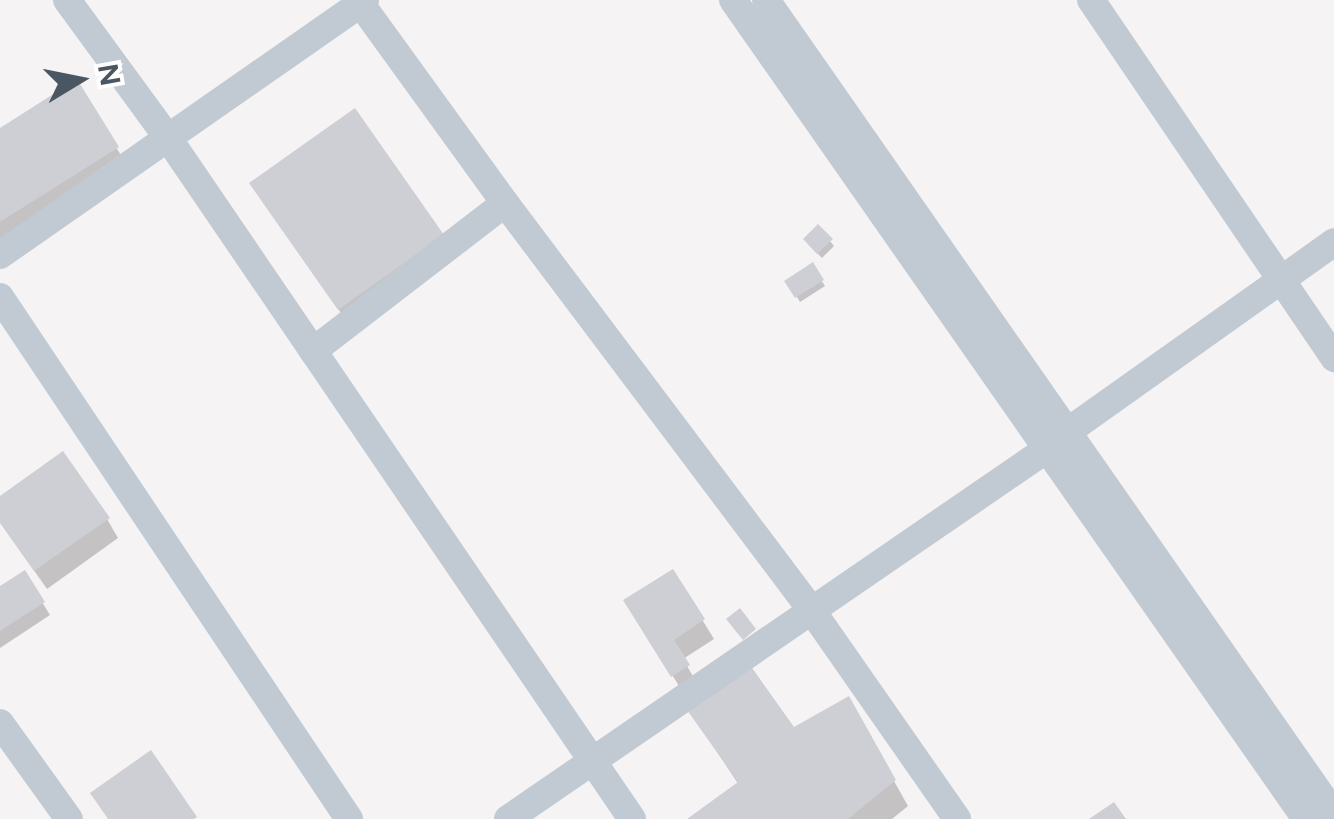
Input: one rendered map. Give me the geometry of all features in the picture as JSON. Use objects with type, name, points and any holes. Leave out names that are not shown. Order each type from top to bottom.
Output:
[{"type":"street","points":[[67,0],[168,138],[632,819]]},
{"type":"street","points":[[733,0],[1334,814]]},
{"type":"street","points":[[766,0],[1306,819]]},
{"type":"street","points":[[1091,0],[1334,358]]},
{"type":"street","points":[[0,255],[361,1],[504,204],[810,608],[957,819]]},
{"type":"street","points":[[314,351],[504,204]]},
{"type":"street","points":[[508,819],[1057,440],[1334,242]]},
{"type":"street","points":[[0,297],[349,819]]},
{"type":"street","points":[[0,724],[68,819]]},
{"type":"building","points":[[77,79],[119,147],[0,222],[0,128]]},
{"type":"building","points":[[355,108],[444,235],[338,310],[249,183]]},
{"type":"building","points":[[818,224],[833,239],[817,254],[803,239]]},
{"type":"building","points":[[813,262],[824,280],[795,298],[784,281]]},
{"type":"building","points":[[63,451],[110,518],[34,571],[0,523],[0,496]]},
{"type":"building","points":[[673,569],[705,619],[674,640],[690,665],[671,677],[623,600]]},
{"type":"building","points":[[25,570],[45,602],[0,631],[0,586]]},
{"type":"building","points":[[740,608],[756,629],[743,640],[726,619]]},
{"type":"building","points":[[750,665],[794,727],[849,696],[896,780],[848,819],[687,819],[738,782],[687,710]]},
{"type":"building","points":[[151,750],[197,817],[108,819],[90,793]]},
{"type":"building","points":[[1114,802],[1126,819],[1089,819]]}]
